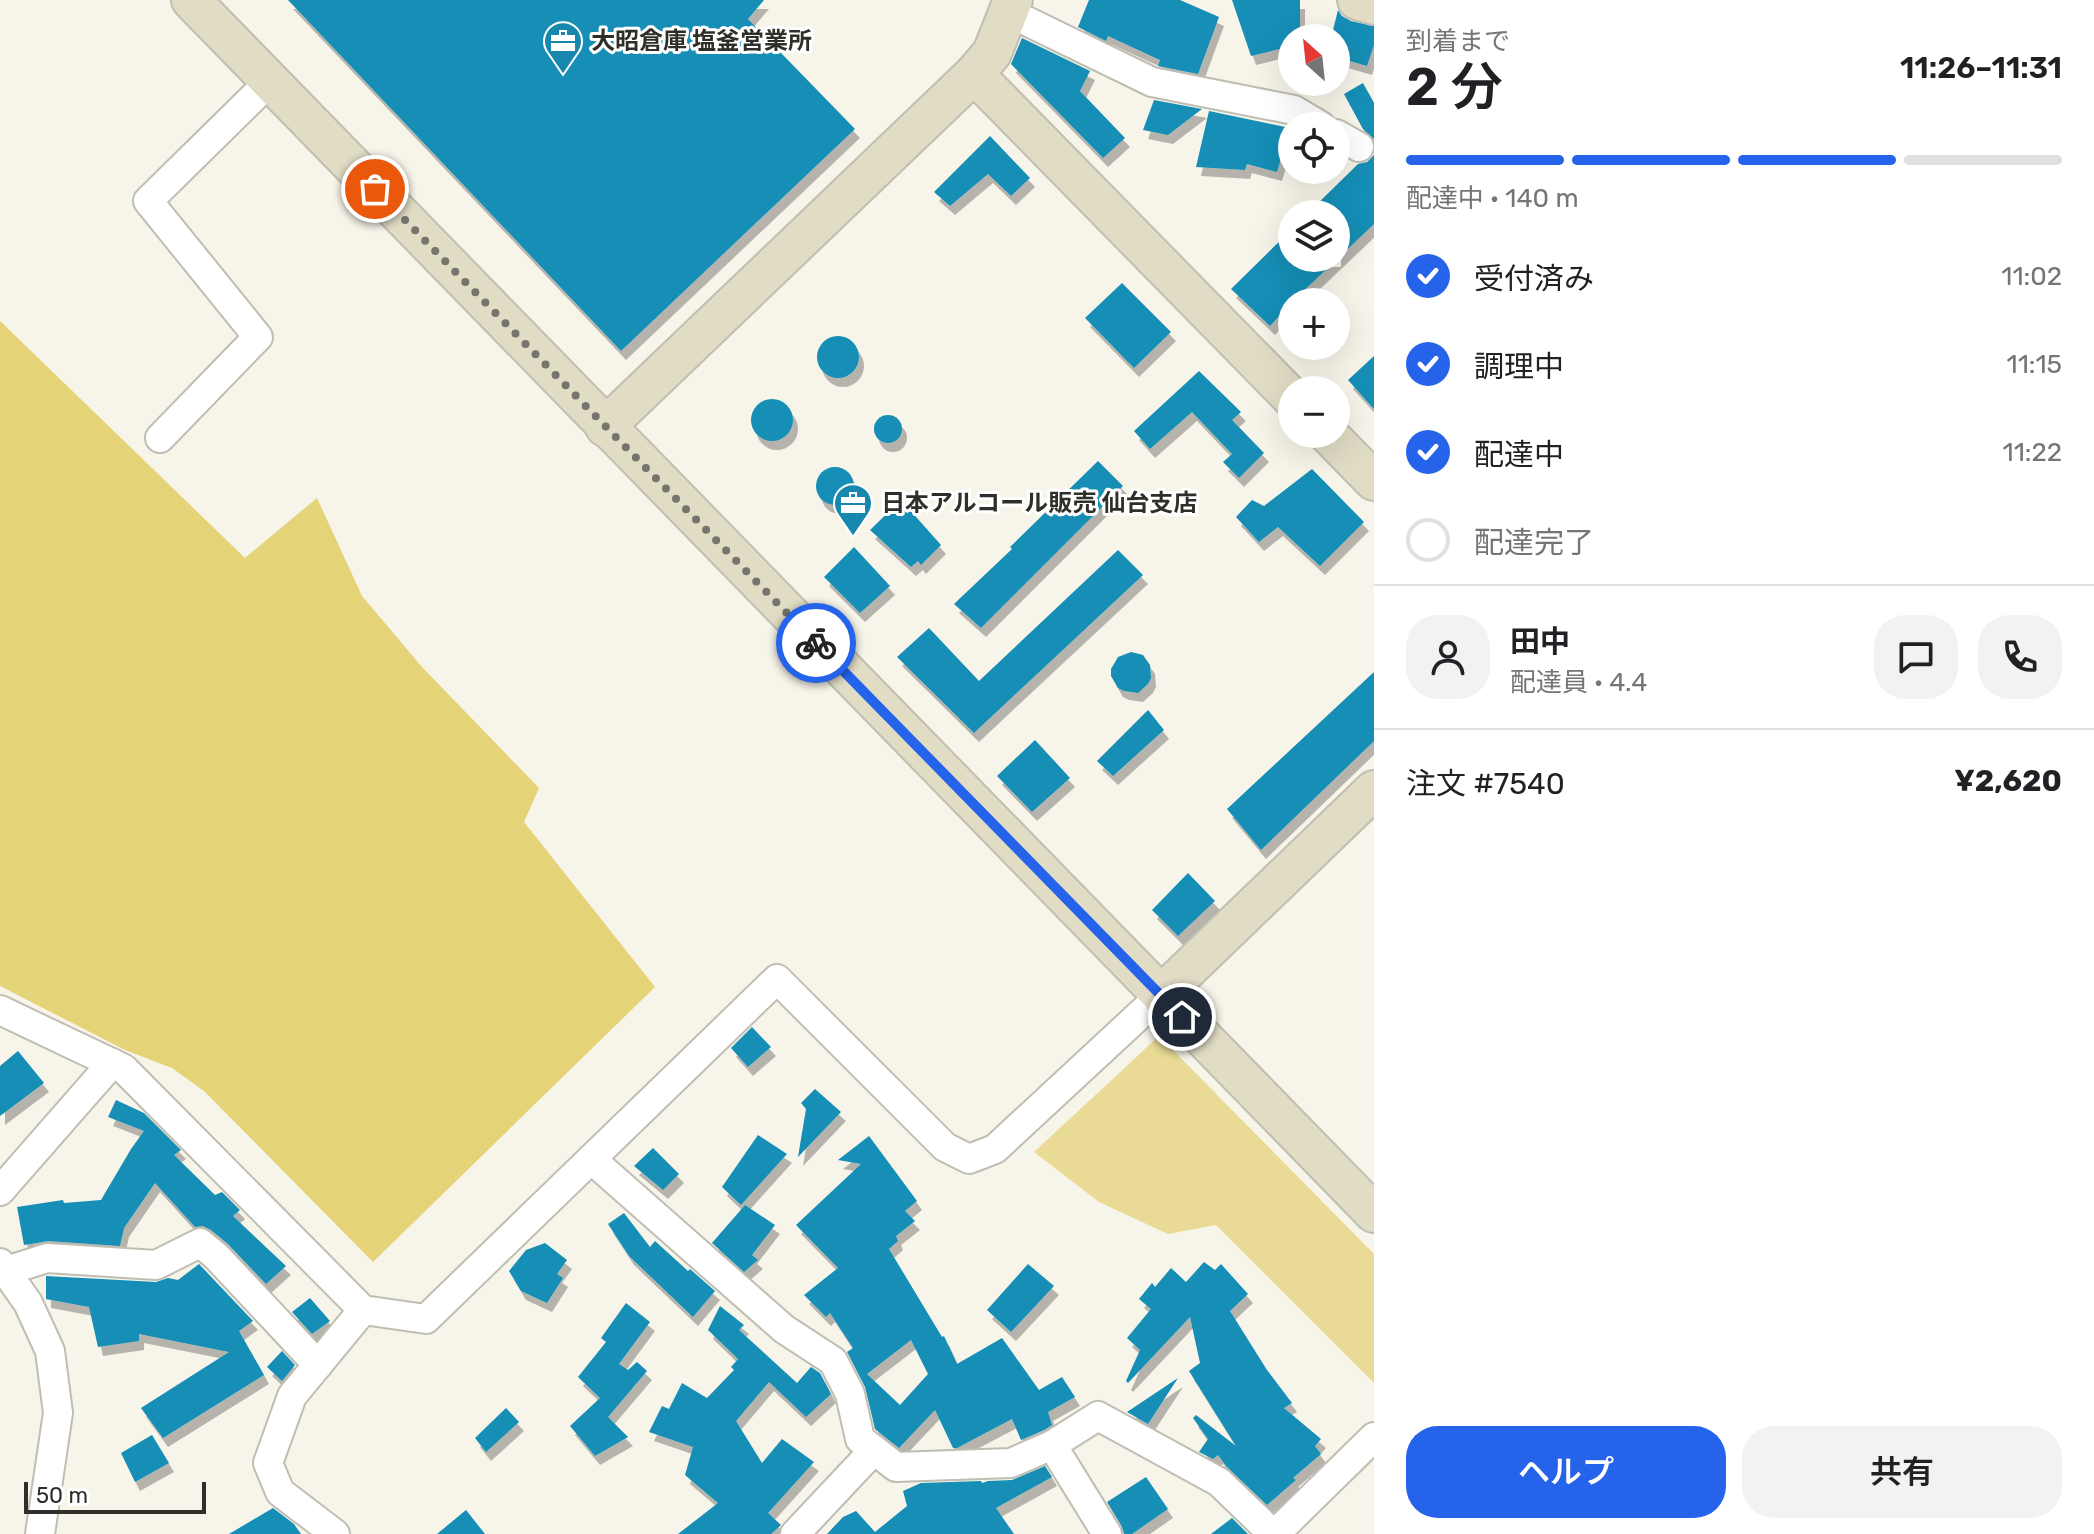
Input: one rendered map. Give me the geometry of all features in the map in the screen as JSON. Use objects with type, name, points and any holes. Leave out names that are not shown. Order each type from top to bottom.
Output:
[{"type":"street","points":[[191,0],[1374,1213]]},
{"type":"street","points":[[1357,0],[1374,5]]},
{"type":"street","points":[[605,427],[974,74],[992,53],[1010,6],[1152,82],[1297,112]]},
{"type":"street","points":[[974,74],[1278,384]]},
{"type":"street","points":[[160,438],[258,337],[148,201],[270,81]]},
{"type":"street","points":[[1342,448],[1374,481]]},
{"type":"street","points":[[0,1010],[124,1069],[363,1310],[426,1319],[777,979],[945,1147],[969,1159],[995,1149],[1374,790]]},
{"type":"street","points":[[0,1191],[112,1063]]},
{"type":"street","points":[[591,1159],[784,1329],[833,1361],[850,1394],[860,1439],[896,1467],[1011,1463],[1052,1445],[1098,1416],[1219,1482],[1274,1534],[1374,1437]]},
{"type":"street","points":[[40,1534],[58,1413],[50,1351],[28,1303],[3,1267],[47,1258],[156,1265],[200,1243],[216,1256],[318,1365]]},
{"type":"street","points":[[335,1534],[280,1492],[268,1463],[292,1396],[363,1310]]},
{"type":"street","points":[[1052,1445],[1107,1534]]},
{"type":"street","points":[[795,1534],[874,1450]]},
{"type":"shaded area","points":[[0,321],[245,558],[317,498],[362,596],[422,667],[539,788],[524,822],[655,987],[373,1262],[204,1091],[172,1068],[125,1050],[0,986]]},
{"type":"shaded area","points":[[1159,1036],[1374,1254],[1374,1383],[1216,1225],[1168,1234],[1099,1202],[1034,1152]]},
{"type":"building","points":[[288,0],[764,0],[748,19],[855,129],[621,351]]},
{"type":"building","points":[[1089,0],[1180,0],[1219,17],[1198,74],[1158,66],[1160,60],[1108,36],[1106,41],[1078,27]]},
{"type":"building","points":[[1232,0],[1300,0],[1300,24],[1278,24],[1278,49],[1251,56]]},
{"type":"building","points":[[1338,10],[1351,21],[1374,26],[1374,45],[1367,66],[1350,61],[1350,24],[1334,24]]},
{"type":"building","points":[[1022,38],[1090,71],[1080,91],[1125,138],[1103,158],[1011,64]]},
{"type":"building","points":[[1363,83],[1374,103],[1374,139],[1363,129],[1345,96],[1350,96],[1350,91]]},
{"type":"building","points":[[1154,100],[1202,109],[1168,135],[1143,130]]},
{"type":"building","points":[[1209,111],[1278,125],[1277,172],[1247,164],[1245,170],[1196,167]]},
{"type":"building","points":[[990,136],[1030,178],[1011,196],[988,174],[950,206],[934,192]]},
{"type":"building","points":[[1374,155],[1374,224],[1350,247],[1350,200],[1321,200],[1338,184],[1350,184],[1350,172],[1358,164],[1367,162]]},
{"type":"building","points":[[1278,243],[1278,272],[1324,272],[1307,288],[1278,288],[1278,317],[1270,326],[1231,289]]},
{"type":"building","points":[[1122,283],[1171,332],[1134,368],[1085,318]]},
{"type":"building","points":[[838,336],[853,342],[859,357],[853,372],[838,378],[823,372],[817,357],[823,342]]},
{"type":"building","points":[[1374,356],[1374,409],[1350,382],[1350,378]]},
{"type":"building","points":[[1199,371],[1241,412],[1232,420],[1264,453],[1239,478],[1223,462],[1232,454],[1192,412],[1150,449],[1134,431]]},
{"type":"building","points":[[772,399],[787,405],[793,420],[787,435],[772,441],[757,435],[751,420],[757,405]]},
{"type":"building","points":[[888,415],[898,419],[902,429],[898,439],[888,443],[878,439],[874,429],[878,419]]},
{"type":"building","points":[[1098,461],[1123,486],[981,628],[954,604]]},
{"type":"building","points":[[835,467],[848,473],[854,486],[848,499],[835,505],[822,499],[816,486],[822,473]]},
{"type":"building","points":[[1312,469],[1364,522],[1320,566],[1278,527],[1259,542],[1236,517],[1252,500],[1264,506]]},
{"type":"building","points":[[901,500],[941,545],[921,565],[918,561],[911,567],[870,530]]},
{"type":"building","points":[[854,547],[890,586],[860,613],[824,577]]},
{"type":"building","points":[[1118,550],[1143,575],[974,733],[897,657],[929,628],[979,681]]},
{"type":"building","points":[[1131,652],[1143,655],[1150,665],[1151,678],[1138,693],[1118,688],[1111,676],[1111,669],[1118,657]]},
{"type":"building","points":[[1374,672],[1374,741],[1261,850],[1227,809]]},
{"type":"building","points":[[1148,710],[1164,730],[1113,776],[1097,761]]},
{"type":"building","points":[[1035,740],[1070,778],[1032,812],[997,776]]},
{"type":"building","points":[[1188,873],[1215,901],[1178,936],[1152,910]]},
{"type":"building","points":[[752,1027],[771,1047],[748,1067],[731,1048]]},
{"type":"building","points":[[18,1051],[44,1083],[0,1116],[0,1066]]},
{"type":"building","points":[[815,1089],[841,1112],[798,1157],[806,1109],[801,1103]]},
{"type":"building","points":[[116,1100],[144,1113],[181,1150],[174,1155],[215,1195],[222,1192],[240,1210],[233,1216],[286,1266],[266,1284],[211,1230],[203,1226],[195,1227],[155,1183],[124,1228],[120,1246],[48,1241],[24,1245],[17,1207],[63,1200],[64,1203],[101,1200],[144,1131],[108,1117]]},
{"type":"building","points":[[758,1135],[787,1154],[741,1205],[722,1187]]},
{"type":"building","points":[[869,1136],[917,1201],[905,1211],[915,1221],[896,1236],[898,1241],[889,1249],[944,1336],[957,1364],[1002,1338],[1039,1390],[1062,1377],[1075,1397],[1048,1412],[1052,1425],[1021,1440],[1012,1419],[957,1448],[953,1448],[935,1410],[899,1448],[875,1429],[865,1387],[847,1352],[853,1348],[830,1313],[826,1317],[804,1295],[838,1268],[796,1225],[861,1164],[838,1160]],"holes":[[[911,1340],[928,1374],[900,1405],[867,1374]]]},
{"type":"building","points":[[653,1148],[679,1174],[663,1190],[634,1166]]},
{"type":"building","points":[[745,1205],[775,1225],[752,1255],[758,1260],[744,1272],[712,1243]]},
{"type":"building","points":[[624,1213],[650,1247],[655,1241],[715,1291],[693,1317],[629,1256],[608,1224]]},
{"type":"building","points":[[545,1243],[567,1260],[557,1274],[563,1278],[547,1303],[521,1291],[509,1271],[526,1250]]},
{"type":"building","points":[[1204,1262],[1215,1270],[1221,1264],[1248,1294],[1230,1311],[1292,1403],[1284,1408],[1321,1439],[1315,1446],[1321,1454],[1267,1505],[1218,1455],[1213,1459],[1199,1452],[1208,1439],[1193,1418],[1196,1415],[1236,1446],[1189,1371],[1200,1363],[1190,1317],[1128,1383],[1126,1381],[1140,1350],[1127,1338],[1151,1309],[1139,1299],[1152,1283],[1155,1287],[1171,1268],[1186,1282]]},
{"type":"building","points":[[199,1264],[253,1321],[239,1331],[264,1375],[163,1438],[141,1408],[229,1352],[139,1334],[139,1341],[98,1347],[89,1307],[46,1299],[46,1276],[156,1282],[168,1278],[178,1280]]},
{"type":"building","points":[[1028,1264],[1054,1286],[1011,1332],[987,1310]]},
{"type":"building","points":[[310,1298],[330,1321],[312,1334],[292,1312]]},
{"type":"building","points":[[626,1303],[650,1322],[619,1364],[628,1370],[637,1362],[647,1371],[608,1417],[628,1437],[595,1456],[570,1426],[600,1398],[578,1377],[606,1342],[601,1338]]},
{"type":"building","points":[[720,1306],[744,1325],[739,1330],[797,1383],[811,1367],[820,1373],[831,1394],[806,1417],[769,1382],[736,1421],[762,1463],[782,1439],[814,1462],[768,1513],[781,1525],[771,1534],[678,1534],[718,1503],[685,1475],[693,1447],[649,1432],[662,1406],[669,1409],[682,1383],[707,1398],[734,1370],[731,1367],[738,1359],[708,1330]]},
{"type":"building","points":[[282,1351],[295,1365],[282,1381],[267,1367]]},
{"type":"building","points":[[1178,1378],[1148,1424],[1127,1412]]},
{"type":"building","points":[[506,1408],[519,1422],[486,1452],[475,1438]]},
{"type":"building","points":[[152,1435],[169,1463],[135,1482],[121,1453]]},
{"type":"building","points":[[1045,1466],[1052,1477],[996,1508],[1014,1534],[827,1534],[843,1517],[856,1511],[875,1532],[907,1506],[903,1491],[921,1483],[1012,1480]]},
{"type":"building","points":[[1146,1477],[1168,1509],[1132,1534],[1124,1534],[1107,1502]]},
{"type":"building","points":[[273,1508],[294,1524],[301,1534],[229,1534]]},
{"type":"building","points":[[466,1510],[485,1534],[437,1534]]},
{"type":"building","points":[[1232,1518],[1248,1534],[1211,1534]]},
{"type":"way so far","points":[[375,189],[816,643]]},
{"type":"place","name":"大昭倉庫 塩釜営業所","points":[[563,75]]},
{"type":"place","name":"日本アルコール販売 仙台支店","points":[[853,537]]},
{"type":"route","points":[[816,643],[1182,1017]]}]
